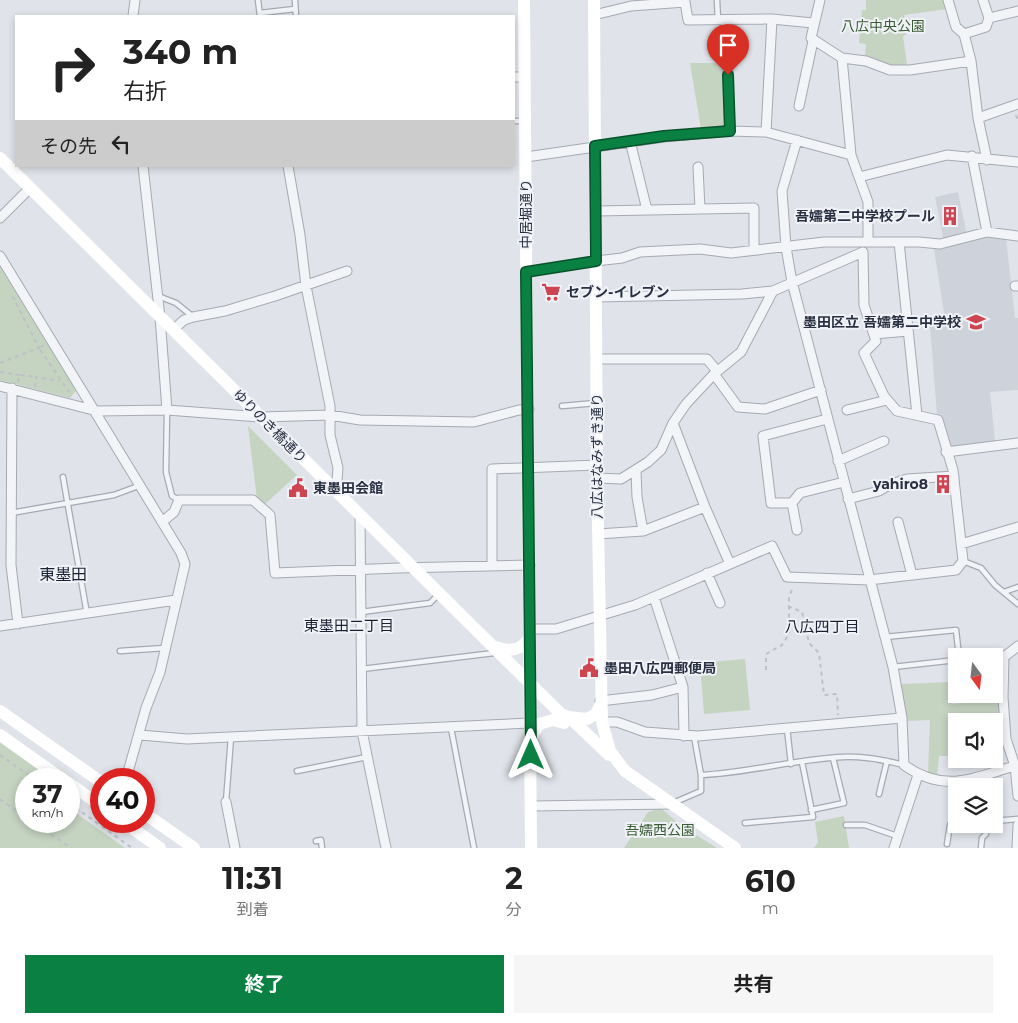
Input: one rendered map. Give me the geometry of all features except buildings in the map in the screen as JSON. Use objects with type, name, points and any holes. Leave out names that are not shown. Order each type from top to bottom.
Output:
[{"type":"street","points":[[133,15],[135,0]]},
{"type":"street","name":"中居堀通り","points":[[524,0],[520,121],[526,157],[531,848]]},
{"type":"street","name":"八広はなみずき通り","points":[[594,0],[597,472],[600,703],[602,722],[610,751],[625,771],[735,848]]},
{"type":"street","points":[[799,106],[813,41],[811,38],[813,23],[820,0]]},
{"type":"street","points":[[948,0],[956,27],[964,34],[971,61],[978,118],[987,160]]},
{"type":"street","points":[[964,34],[986,27],[989,18],[983,0]]},
{"type":"street","points":[[594,15],[629,4],[685,2],[688,20],[772,18],[813,23]]},
{"type":"street","points":[[989,18],[1018,10]]},
{"type":"street","points":[[766,132],[772,18]]},
{"type":"street","points":[[722,20],[730,131]]},
{"type":"street","points":[[813,41],[825,46],[842,58],[866,61],[890,70],[910,70],[971,61]]},
{"type":"street","points":[[842,58],[851,155],[868,202],[868,242]]},
{"type":"street","points":[[978,118],[1018,104]]},
{"type":"street","points":[[526,157],[630,141],[730,131],[766,132],[851,155]]},
{"type":"street","points":[[797,140],[782,191],[786,247],[792,282],[869,580],[894,668],[902,718],[904,765],[918,775],[953,784],[1015,766]]},
{"type":"street","points":[[630,141],[647,210]]},
{"type":"street","points":[[859,177],[947,155],[1018,162]]},
{"type":"street","points":[[972,156],[987,232]]},
{"type":"street","name":"ゆりのき橋通り","points":[[0,158],[411,567],[565,718],[625,771]]},
{"type":"street","points":[[144,167],[160,317],[167,410]]},
{"type":"street","points":[[288,167],[300,235],[306,286],[330,415],[330,435],[338,468],[336,492]]},
{"type":"street","points":[[698,167],[700,209]]},
{"type":"street","points":[[0,218],[30,188]]},
{"type":"street","points":[[596,211],[754,208],[754,250]]},
{"type":"street","points":[[596,261],[622,258],[640,252],[700,250],[731,253],[824,242],[940,244],[987,232],[1018,236]]},
{"type":"street","points":[[899,242],[916,415]]},
{"type":"street","points":[[496,649],[512,650],[524,645],[530,632],[556,629],[599,617],[654,598],[707,573],[772,546],[787,577],[869,580],[956,570],[962,561],[954,476],[938,420],[897,411],[887,400],[864,353],[876,342],[864,305],[863,252],[773,291],[742,294],[596,297]]},
{"type":"street","points":[[0,256],[97,411],[181,553],[185,564],[184,576],[176,600],[165,648],[130,768]]},
{"type":"street","points":[[173,330],[184,320],[224,311],[306,286],[347,271]]},
{"type":"street","points":[[492,566],[492,469],[597,472],[621,479],[636,471],[661,450],[673,423],[686,404],[716,373],[741,352],[773,291]]},
{"type":"street","points":[[874,334],[908,331]]},
{"type":"street","points":[[596,359],[707,358],[738,407],[765,408],[821,390]]},
{"type":"street","points":[[0,386],[15,385],[97,411],[167,410],[260,417],[330,415],[360,420],[474,422],[529,409]]},
{"type":"street","points":[[15,385],[11,565],[18,624]]},
{"type":"street","points":[[847,410],[887,400]]},
{"type":"street","points":[[792,503],[771,502],[763,436],[828,419]]},
{"type":"street","points":[[673,423],[705,507],[730,564]]},
{"type":"street","points":[[838,461],[884,441]]},
{"type":"street","points":[[946,452],[1018,443]]},
{"type":"street","points":[[636,471],[638,512],[643,531]]},
{"type":"street","points":[[848,499],[879,491],[889,485],[907,480],[954,476]]},
{"type":"street","points":[[797,530],[792,503],[800,493],[844,482]]},
{"type":"street","points":[[162,522],[174,512],[179,500],[253,500],[270,515],[274,574],[411,567],[530,565]]},
{"type":"street","points":[[598,534],[643,531],[705,507]]},
{"type":"street","points":[[360,516],[362,731],[386,848]]},
{"type":"street","points":[[898,522],[912,575]]},
{"type":"street","points":[[961,544],[1018,527]]},
{"type":"street","points":[[707,573],[720,603]]},
{"type":"street","points":[[654,598],[683,687],[684,736]]},
{"type":"street","points":[[0,626],[176,600]]},
{"type":"street","points":[[1018,646],[1004,657],[1003,697],[1006,738],[1015,766],[1018,796]]},
{"type":"street","points":[[531,738],[539,724],[565,718],[587,719],[596,714],[600,703],[652,695],[683,687]]},
{"type":"street","points":[[0,710],[90,774]]},
{"type":"street","points":[[602,722],[617,722],[645,732],[694,736],[902,718]]},
{"type":"street","points":[[140,735],[186,739],[530,723]]},
{"type":"street","points":[[0,734],[47,768]]},
{"type":"street","points":[[894,848],[918,775]]},
{"type":"street","points":[[226,802],[235,848]]},
{"type":"street","points":[[530,806],[673,804]]},
{"type":"street","points":[[155,820],[194,848]]},
{"type":"street","points":[[1017,848],[1018,825]]},
{"type":"street","points":[[139,833],[160,848]]},
{"type":"lane","points":[[258,0],[260,15],[295,9]]},
{"type":"lane","points":[[294,0],[296,15]]},
{"type":"lane","points":[[717,0],[722,20]]},
{"type":"lane","points":[[863,252],[868,242]]},
{"type":"lane","points":[[526,272],[596,261]]},
{"type":"lane","points":[[158,296],[176,303],[193,317]]},
{"type":"lane","points":[[562,406],[597,403]]},
{"type":"lane","points":[[167,410],[166,472],[172,496],[179,500]]},
{"type":"lane","points":[[63,477],[87,614]]},
{"type":"lane","points":[[11,513],[114,495],[141,485]]},
{"type":"lane","points":[[962,561],[981,568],[994,585],[1018,604]]},
{"type":"lane","points":[[1004,592],[1018,586]]},
{"type":"lane","points":[[361,612],[430,603],[439,594]]},
{"type":"lane","points":[[885,636],[956,630],[958,648]]},
{"type":"lane","points":[[120,651],[165,648]]},
{"type":"lane","points":[[362,669],[496,649]]},
{"type":"lane","points":[[894,668],[948,661]]},
{"type":"lane","points":[[787,727],[792,764]]},
{"type":"lane","points":[[451,728],[474,848]]},
{"type":"lane","points":[[673,804],[701,791],[701,775],[694,736]]},
{"type":"lane","points":[[226,802],[231,737]]},
{"type":"lane","points":[[701,775],[734,773],[844,756],[904,765]]},
{"type":"lane","points":[[297,770],[367,757]]},
{"type":"lane","points":[[811,810],[844,803],[833,758]]},
{"type":"lane","points":[[879,794],[887,761]]},
{"type":"lane","points":[[745,823],[812,817],[802,762]]},
{"type":"lane","points":[[1003,820],[1018,819]]},
{"type":"lane","points":[[846,825],[865,826],[897,836]]},
{"type":"lane","points":[[947,844],[948,828]]},
{"type":"lane","points":[[981,848],[982,838],[986,833]]},
{"type":"lane","points":[[316,841],[321,840],[322,848]]},
{"type":"path","points":[[9,288],[38,348],[69,392]]},
{"type":"path","points":[[0,363],[53,340]]},
{"type":"path","points":[[0,372],[61,381]]},
{"type":"path","points":[[15,385],[20,374]]},
{"type":"path","points":[[35,384],[36,378]]},
{"type":"path","points":[[766,670],[766,654],[782,645],[789,634],[788,606],[793,583]]},
{"type":"path","points":[[788,606],[802,612],[809,643],[819,653],[824,695],[837,694],[839,723]]},
{"type":"path","points":[[0,755],[18,768]]},
{"type":"path","points":[[0,799],[15,810]]},
{"type":"path","points":[[80,811],[132,848]]},
{"type":"path","points":[[49,833],[71,848]]},
{"type":"shaded area","name":"墨田区立 吾嬬第二中学校","points":[[958,192],[968,241],[986,237],[1006,238],[1015,318],[1018,318],[1018,390],[990,392],[995,441],[948,448],[941,416],[937,415],[930,326],[944,313],[934,249],[945,247],[935,197]]},
{"type":"green space","name":"八広中央公園","points":[[866,0],[944,0],[947,9],[904,15],[906,35],[903,36],[907,65],[891,67],[865,56],[866,44],[859,43],[862,10],[866,10]]},
{"type":"green space","points":[[690,63],[722,63],[724,127],[701,129]]},
{"type":"green space","points":[[0,262],[79,387],[70,398],[0,380]]},
{"type":"green space","points":[[248,426],[297,475],[265,504],[257,499]]},
{"type":"green space","points":[[745,659],[750,710],[704,714],[700,663]]},
{"type":"green space","points":[[948,682],[948,703],[1001,703],[1002,713],[948,713],[948,756],[939,756],[937,776],[928,774],[930,720],[906,721],[901,684]]},
{"type":"green space","points":[[0,740],[39,768],[15,768],[15,833],[80,833],[80,816],[90,823],[90,833],[104,833],[125,848],[0,848]]},
{"type":"green space","name":"吾嬬西公園","points":[[661,808],[680,825],[717,848],[624,848],[648,812]]},
{"type":"green space","points":[[844,816],[849,848],[814,848],[818,842],[815,822]]},
{"type":"place","name":"吾嬬第二中学校プール","points":[[950,216]]},
{"type":"place","name":"セブン-イレブン","points":[[551,292]]},
{"type":"place","name":"墨田区立 吾嬬第二中学校","points":[[976,322]]},
{"type":"place","name":"yahiro8","points":[[943,484]]},
{"type":"place","name":"東墨田会館","points":[[298,488]]},
{"type":"place","name":"墨田八広四郵便局","points":[[589,668]]},
{"type":"district","name":"東墨田","points":[[63,574]]},
{"type":"district","name":"東墨田二丁目","points":[[349,626]]},
{"type":"district","name":"八広四丁目","points":[[822,627]]},
{"type":"route","points":[[531,755],[529,409],[526,272],[596,261],[595,146],[664,136],[730,131],[728,75]]}]
